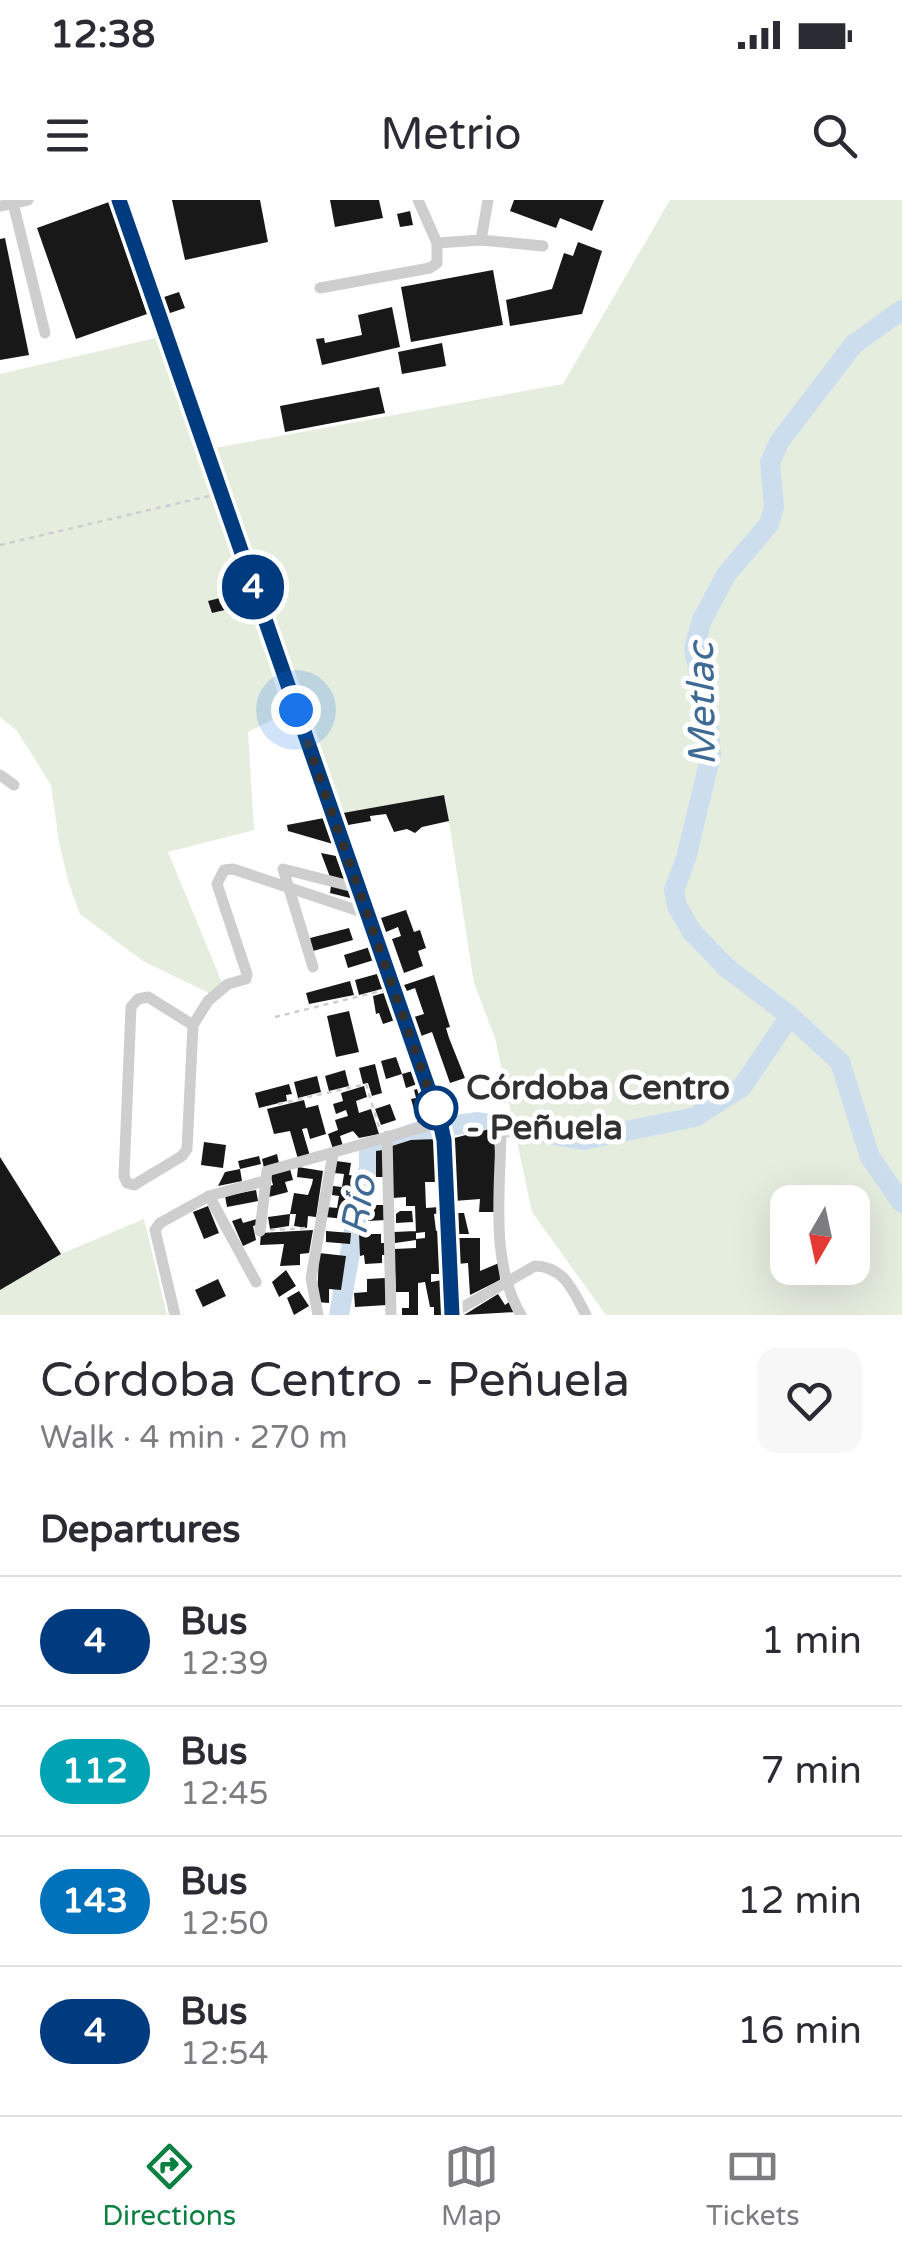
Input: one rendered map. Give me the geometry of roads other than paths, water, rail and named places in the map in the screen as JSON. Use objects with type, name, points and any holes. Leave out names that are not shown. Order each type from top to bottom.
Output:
[{"type":"street","points":[[28,200],[7,205],[45,333]]},
{"type":"street","points":[[119,200],[440,1122],[451,1314],[535,1266],[548,1266],[563,1274],[586,1315]]},
{"type":"street","points":[[320,288],[430,268],[437,263],[437,244],[418,200]]},
{"type":"street","points":[[481,240],[488,200]]},
{"type":"street","points":[[437,244],[481,240],[543,246]]},
{"type":"street","points":[[0,775],[14,785]]},
{"type":"street","points":[[193,1025],[148,997],[138,999],[131,1007],[124,1176],[127,1183],[134,1184],[187,1150],[193,1025],[208,1001],[228,984],[246,979],[217,884],[224,870],[233,869],[368,914]]},
{"type":"street","points":[[313,967],[282,869],[358,888]]},
{"type":"street","points":[[260,1232],[266,1171],[386,1141],[440,1122]]},
{"type":"street","points":[[500,1134],[499,1213],[506,1282],[521,1315]]},
{"type":"street","points":[[386,1141],[391,1315]]},
{"type":"street","points":[[318,1315],[311,1278],[333,1154]]},
{"type":"street","points":[[175,1315],[155,1230],[160,1223],[210,1196],[264,1181]]},
{"type":"street","points":[[210,1196],[256,1282]]},
{"type":"waterway","name":"Metlac","points":[[902,310],[854,344],[779,442],[770,463],[774,507],[769,524],[726,575],[702,620],[694,648],[711,755],[686,858],[674,890],[677,906],[692,932],[726,967],[790,1016],[840,1062],[870,1157],[902,1203]]},
{"type":"waterway","name":"Río","points":[[339,1315],[362,1186],[369,1168],[369,1148],[426,1129],[478,1122],[583,1140],[695,1117],[742,1087],[790,1016]]},
{"type":"place","name":"Córdoba Centro - Peñuela","points":[[436,1108]]}]
